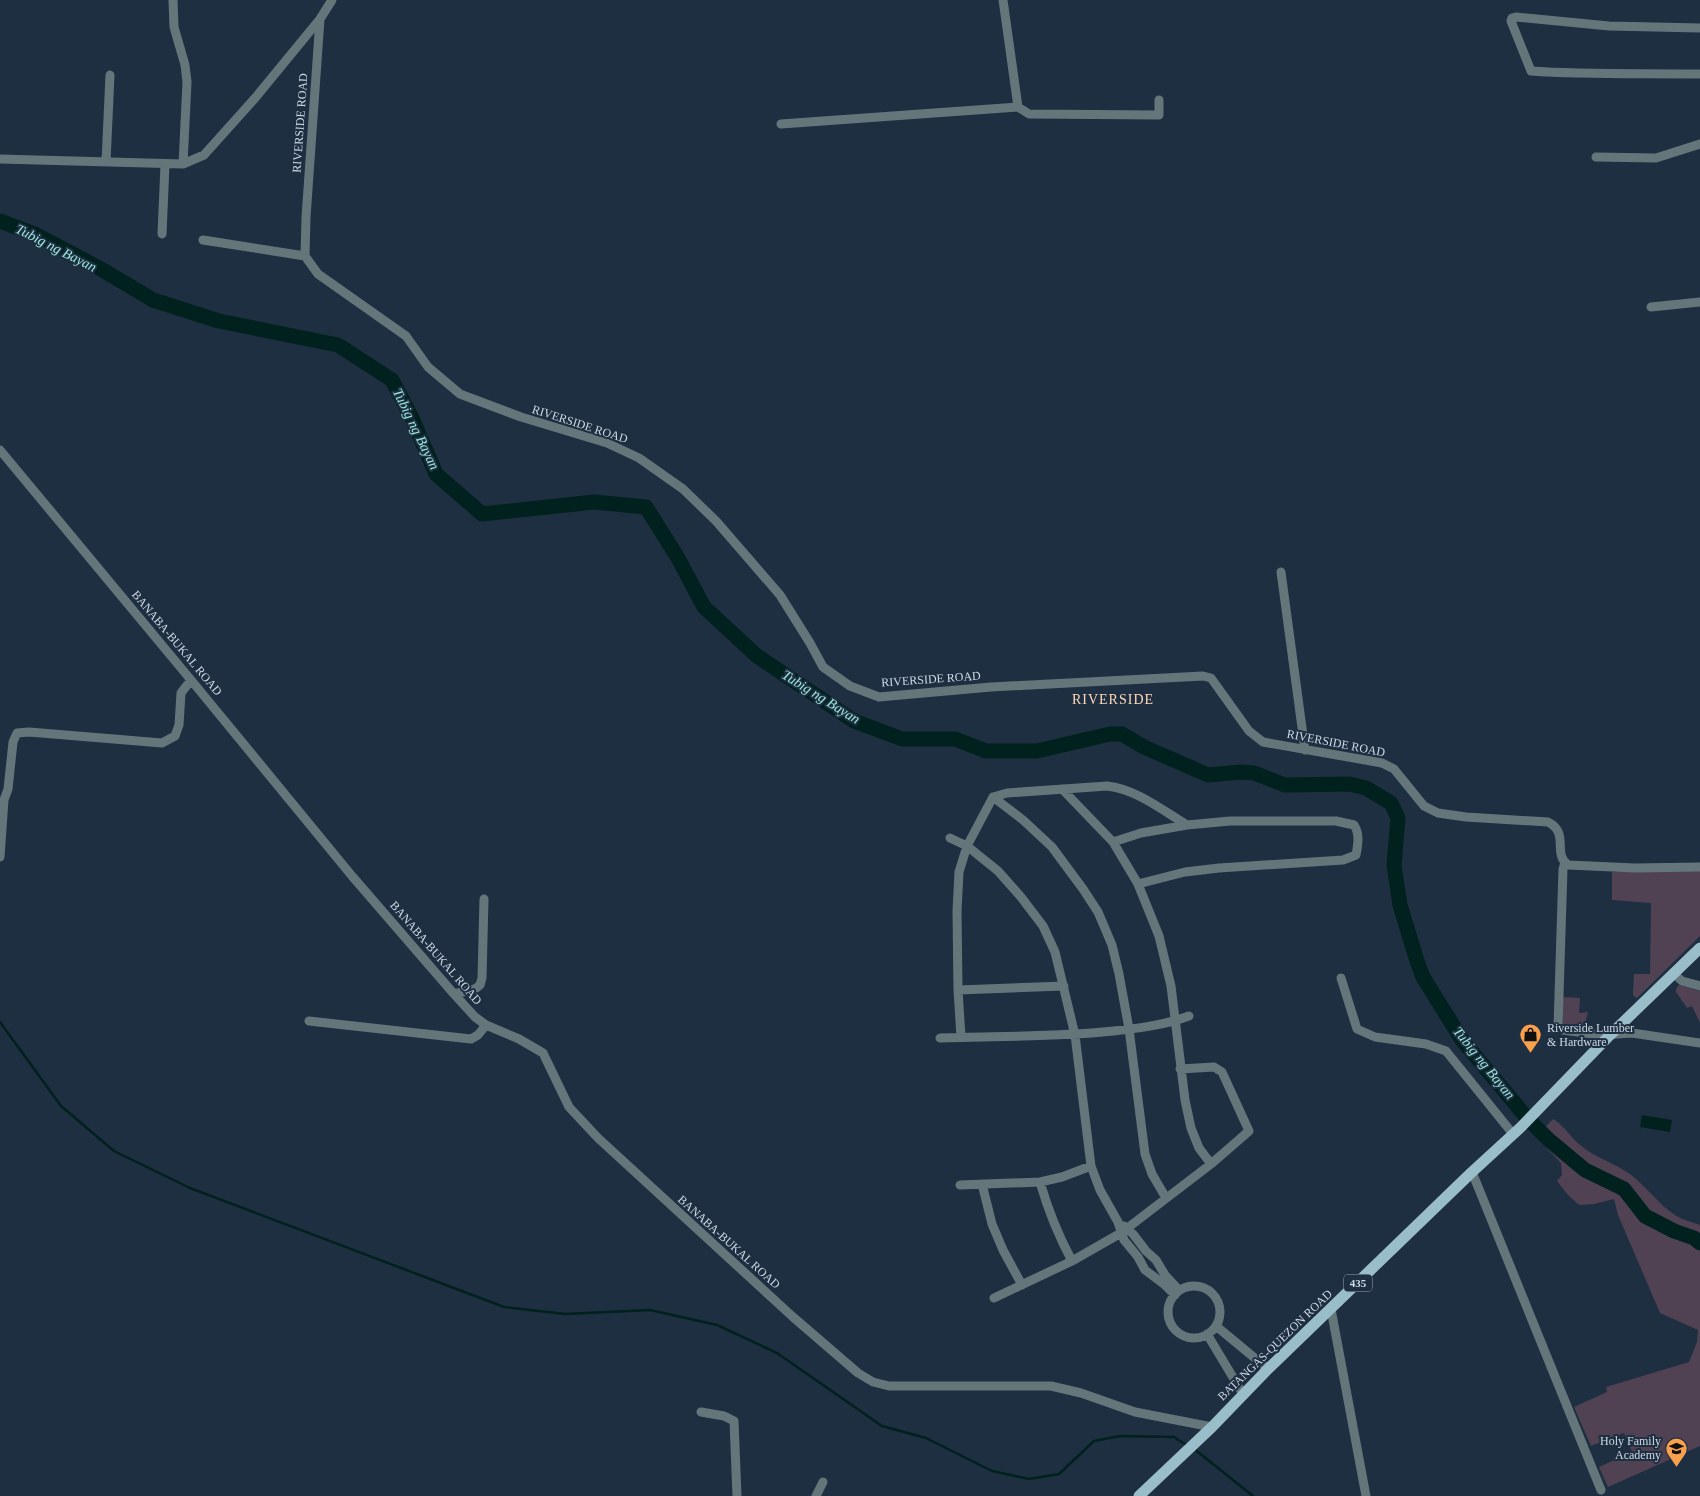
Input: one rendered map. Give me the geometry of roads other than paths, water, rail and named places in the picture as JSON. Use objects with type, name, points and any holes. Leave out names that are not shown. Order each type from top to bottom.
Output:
[{"type":"main road","name":"435","points":[[1614,1034],[1700,948]]},
{"type":"main road","name":"435","points":[[1675,975],[1700,955]]},
{"type":"main road","name":"BATANGAS-QUEZON ROAD","points":[[1139,1496],[1472,1172],[1517,1131],[1557,1088],[1614,1034]]},
{"type":"street","points":[[173,0],[174,27],[185,65],[187,82],[183,164]]},
{"type":"street","points":[[0,159],[165,165],[183,164],[204,154],[256,97],[320,20],[332,0]]},
{"type":"street","points":[[1003,0],[1018,107]]},
{"type":"street","points":[[1700,28],[1609,26],[1516,17],[1512,18],[1511,21],[1531,71],[1572,74],[1700,74]]},
{"type":"street","name":"RIVERSIDE ROAD","points":[[320,20],[306,217],[306,256],[318,274],[406,336],[428,367],[460,394],[520,417],[607,443],[639,458],[683,489],[716,521],[780,595],[810,643],[822,667],[850,686],[879,697],[992,687],[1203,676],[1211,678],[1249,731],[1264,742],[1382,763],[1394,769],[1424,806],[1438,813],[1466,817],[1548,822],[1559,831],[1561,856],[1565,863],[1558,1024],[1560,1028],[1600,1035],[1635,1033],[1700,1044]]},
{"type":"street","points":[[106,162],[110,75]]},
{"type":"street","points":[[781,124],[1018,107],[1029,114],[1159,115],[1159,100]]},
{"type":"street","points":[[1596,157],[1656,158],[1700,144]]},
{"type":"street","points":[[162,234],[165,165]]},
{"type":"street","points":[[203,240],[306,256]]},
{"type":"street","points":[[1651,307],[1700,302]]},
{"type":"street","name":"BANABA-BUKAL ROAD","points":[[0,450],[352,876],[475,1017],[486,1025],[519,1039],[542,1053],[569,1107],[598,1138],[793,1317],[858,1373],[873,1382],[889,1386],[1051,1386],[1081,1393],[1135,1412],[1212,1427]]},
{"type":"street","points":[[1281,572],[1305,750]]},
{"type":"street","points":[[0,857],[4,800],[8,789],[13,742],[17,733],[29,732],[162,743],[175,736],[179,725],[181,693],[191,680]]},
{"type":"street","points":[[961,1037],[958,990],[957,911],[959,872],[967,846],[993,797],[1007,793],[1107,786],[1119,787],[1138,796],[1186,825]]},
{"type":"street","points":[[1062,789],[1113,842],[1138,884],[1159,936],[1171,986],[1180,1068],[1191,1128],[1199,1148],[1210,1164]]},
{"type":"street","points":[[993,797],[1023,820],[1052,847],[1098,912],[1112,945],[1119,974],[1129,1029],[1145,1154],[1152,1174],[1166,1198]]},
{"type":"street","points":[[1113,842],[1186,825],[1230,821],[1336,821],[1354,825],[1358,831],[1356,855],[1343,860],[1185,872],[1138,884]]},
{"type":"street","points":[[950,838],[967,846],[998,871],[1043,926],[1056,952],[1075,1035],[1091,1166],[1100,1190],[1124,1231],[1126,1243],[1138,1257],[1145,1270],[1177,1293]]},
{"type":"street","points":[[1565,863],[1574,866],[1616,867],[1700,866]]},
{"type":"street","points":[[454,994],[475,989],[480,985],[482,978],[484,899]]},
{"type":"street","points":[[1675,975],[1688,983],[1700,986]]},
{"type":"street","points":[[1341,978],[1357,1029],[1375,1037],[1426,1044],[1446,1051],[1517,1131]]},
{"type":"street","points":[[958,990],[1064,986]]},
{"type":"street","points":[[940,1038],[1075,1035],[1174,1022],[1189,1016]]},
{"type":"street","points":[[309,1021],[471,1039],[478,1035],[486,1025]]},
{"type":"street","points":[[994,1298],[1072,1261],[1124,1231],[1249,1131],[1222,1072],[1214,1067],[1180,1068]]},
{"type":"street","points":[[960,1186],[1040,1182],[1062,1177],[1091,1166]]},
{"type":"street","points":[[1472,1172],[1601,1490]]},
{"type":"street","points":[[1040,1182],[1058,1234],[1072,1261]]},
{"type":"street","points":[[982,1184],[992,1224],[1003,1250],[1022,1285]]},
{"type":"street","points":[[1124,1231],[1133,1234],[1146,1251],[1159,1263],[1177,1293]]},
{"type":"street","points":[[1138,1257],[1146,1251]]},
{"type":"street","points":[[1191,1286],[1207,1289],[1214,1295],[1220,1310],[1216,1326],[1201,1337],[1186,1336],[1174,1327],[1168,1314],[1169,1306],[1177,1293],[1191,1286]]},
{"type":"street","points":[[1331,1309],[1366,1496]]},
{"type":"street","points":[[1216,1326],[1268,1369]]},
{"type":"street","points":[[1207,1334],[1243,1394]]},
{"type":"street","points":[[701,1412],[724,1416],[734,1421],[737,1496]]},
{"type":"street","points":[[816,1496],[823,1482]]},
{"type":"waterway","name":"Tubig ng Bayan","points":[[0,221],[37,235],[101,269],[153,300],[219,321],[338,345],[392,380],[412,418],[436,474],[482,514],[594,502],[646,507],[678,558],[704,607],[757,656],[854,721],[902,739],[955,739],[986,751],[1037,751],[1110,734],[1122,734],[1144,747],[1208,775],[1242,772],[1254,773],[1285,785],[1350,784],[1366,788],[1391,803],[1398,818],[1394,865],[1400,905],[1423,977],[1462,1040],[1527,1118],[1549,1140],[1585,1170],[1624,1189],[1645,1216],[1674,1231],[1694,1238],[1700,1243]]},
{"type":"waterway","points":[[0,1022],[61,1106],[114,1151],[190,1188],[504,1307],[565,1314],[650,1310],[717,1325],[777,1353],[882,1426],[926,1438],[992,1471],[1029,1479],[1059,1474],[1094,1441],[1120,1436],[1174,1437],[1188,1446]]},
{"type":"waterway","points":[[1193,1448],[1253,1496]]},
{"type":"place","name":"Riverside Lumber & Hardware","points":[[1531,1054]]},
{"type":"place","name":"Holy Family Academy","points":[[1677,1467]]},
{"type":"district","name":"RIVERSIDE","points":[[1113,699]]}]
